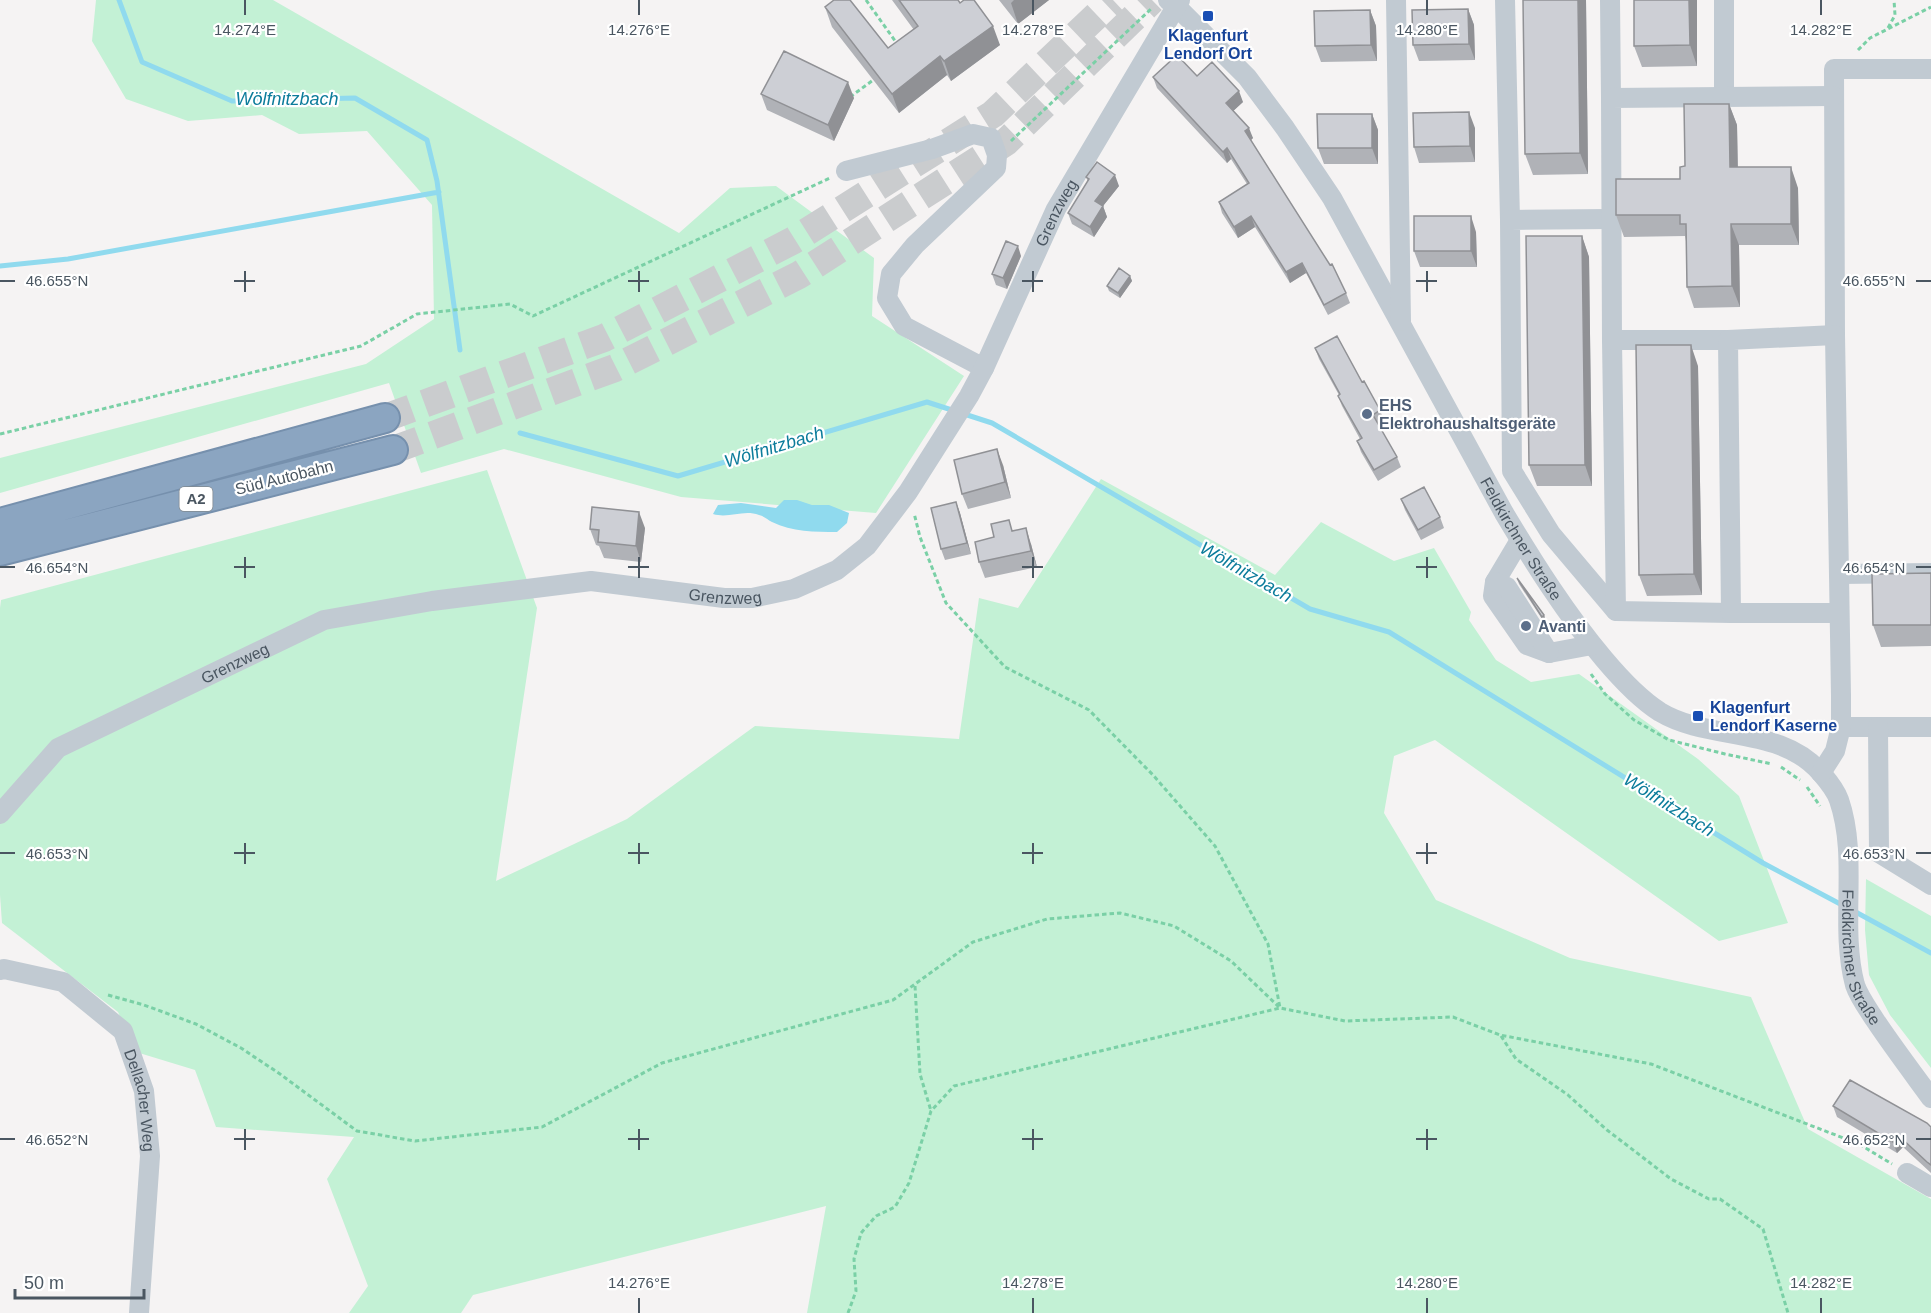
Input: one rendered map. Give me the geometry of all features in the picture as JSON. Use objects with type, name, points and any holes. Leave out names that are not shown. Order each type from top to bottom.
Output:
[{"type":"highway","name":"Süd Autobahn","points":[[0,523],[385,418]]},
{"type":"highway","name":"Süd Autobahn","points":[[0,551],[393,450]]},
{"type":"street","points":[[1396,0],[1401,324]]},
{"type":"street","points":[[1505,0],[1512,471],[1551,534],[1616,611],[1839,613]]},
{"type":"street","points":[[1610,0],[1610,219],[1616,611]]},
{"type":"street","points":[[1724,0],[1724,98]]},
{"type":"street","name":"Feldkirchner Straße","points":[[1170,3],[1247,78],[1285,128],[1332,198],[1520,540],[1592,645],[1636,694],[1660,712],[1691,726],[1764,740],[1795,751],[1821,773],[1839,798],[1846,828],[1848,932],[1851,969],[1856,988],[1891,1043],[1931,1098]]},
{"type":"street","name":"Grenzweg","points":[[0,814],[58,748],[324,620],[432,601],[591,581],[724,598],[752,598],[794,589],[837,570],[867,546],[908,492],[969,396],[984,368],[1056,208],[1170,3]]},
{"type":"street","points":[[1821,773],[1835,751],[1841,728],[1835,335],[1834,69],[1931,69]]},
{"type":"street","points":[[1611,98],[1833,96]]},
{"type":"street","points":[[846,171],[932,149],[974,134],[991,138],[997,155],[996,168],[915,245],[891,274],[887,298],[904,326],[984,368]]},
{"type":"street","points":[[1509,220],[1610,219]]},
{"type":"street","points":[[1612,340],[1728,340],[1835,335]]},
{"type":"street","points":[[1728,340],[1731,613]]},
{"type":"street","points":[[1520,540],[1495,582],[1507,587],[1549,653],[1592,645]]},
{"type":"street","points":[[1839,574],[1931,573]]},
{"type":"street","points":[[1841,728],[1931,728]]},
{"type":"street","points":[[1878,728],[1879,853],[1931,885]]},
{"type":"street","name":"Dellacher Weg","points":[[0,970],[63,982],[123,1031],[144,1091],[150,1156],[140,1313]]},
{"type":"street","points":[[1907,1173],[1931,1187]]},
{"type":"path","points":[[866,0],[899,46]]},
{"type":"path","points":[[1887,29],[1895,15],[1894,0]]},
{"type":"path","points":[[997,155],[1170,3]]},
{"type":"path","points":[[1839,69],[1870,38],[1931,7]]},
{"type":"path","points":[[847,99],[881,74]]},
{"type":"path","points":[[0,434],[361,346],[417,314],[510,304],[533,316],[846,171]]},
{"type":"path","points":[[908,492],[920,537],[946,603],[1005,667],[1089,710],[1153,775],[1215,846],[1268,944],[1280,1008]]},
{"type":"path","points":[[67,985],[144,1005],[196,1024],[241,1048],[357,1131],[415,1142],[542,1126],[662,1063],[893,1000],[974,942],[1047,919],[1120,914],[1174,926],[1231,961],[1280,1008]]},
{"type":"path","points":[[915,986],[920,1074],[931,1111]]},
{"type":"path","points":[[848,1313],[856,1290],[855,1259],[861,1233],[876,1216],[896,1207],[909,1183],[931,1111],[954,1086],[1280,1008],[1345,1021],[1453,1017],[1500,1035],[1651,1065],[1859,1144],[1907,1173]]},
{"type":"path","points":[[1500,1035],[1516,1059],[1568,1095],[1607,1130],[1671,1179],[1709,1199],[1720,1199],[1763,1229],[1788,1313]]},
{"type":"green space","points":[[96,0],[273,0],[679,233],[730,188],[776,186],[874,258],[872,316],[964,376],[876,513],[681,497],[504,449],[421,473],[389,383],[0,493],[0,458],[366,364],[434,319],[432,205],[367,131],[299,134],[262,115],[188,121],[126,99],[92,41]]},
{"type":"green space","points":[[487,470],[537,608],[496,881],[627,819],[755,726],[959,739],[979,598],[1018,608],[1101,479],[1275,575],[1321,522],[1394,561],[1434,548],[1471,612],[1469,620],[1496,660],[1531,682],[1579,674],[1698,759],[1739,796],[1788,923],[1719,941],[1435,740],[1394,756],[1384,813],[1436,900],[1570,958],[1751,997],[1808,1129],[1931,1199],[1931,1313],[807,1313],[826,1206],[473,1295],[461,1313],[349,1313],[368,1286],[327,1179],[354,1137],[216,1127],[195,1070],[136,1052],[118,1012],[2,923],[0,895],[1,600]]},
{"type":"green space","points":[[1866,879],[1931,916],[1931,1068],[1890,1015],[1869,975],[1865,930]]},
{"type":"water","points":[[784,500],[797,500],[812,505],[829,505],[849,513],[847,523],[837,532],[796,530],[753,513],[713,514],[718,505],[741,503],[776,508]]},
{"type":"building","points":[[834,0],[850,0],[888,48],[918,26],[899,0],[958,0],[960,3],[964,0],[974,0],[993,26],[944,61],[940,56],[892,94],[825,7]]},
{"type":"building","points":[[1523,0],[1578,0],[1580,153],[1525,154]]},
{"type":"building","points":[[1634,0],[1689,0],[1690,45],[1634,46]]},
{"type":"building","points":[[1468,9],[1469,44],[1413,45],[1412,10]]},
{"type":"building","points":[[1370,10],[1371,45],[1315,46],[1314,11]]},
{"type":"building","points":[[784,51],[848,82],[828,125],[761,94]]},
{"type":"building","points":[[1177,55],[1197,76],[1212,62],[1239,91],[1226,103],[1249,128],[1245,131],[1330,265],[1332,264],[1346,293],[1324,305],[1302,263],[1286,272],[1251,216],[1234,227],[1219,202],[1249,183],[1227,148],[1223,152],[1153,77]]},
{"type":"building","points":[[1684,104],[1729,104],[1730,167],[1791,167],[1791,224],[1731,224],[1732,286],[1687,287],[1686,224],[1680,224],[1680,215],[1616,215],[1616,179],[1680,179],[1680,167],[1685,166]]},
{"type":"building","points":[[1469,112],[1470,146],[1414,147],[1413,113]]},
{"type":"building","points":[[1317,114],[1372,114],[1372,148],[1318,148]]},
{"type":"building","points":[[1097,162],[1115,175],[1095,201],[1103,206],[1090,227],[1068,213],[1089,179],[1086,177]]},
{"type":"building","points":[[1414,216],[1471,216],[1471,251],[1414,251]]},
{"type":"building","points":[[1526,236],[1582,236],[1585,465],[1529,465]]},
{"type":"building","points":[[1006,241],[1018,246],[1003,278],[992,274]]},
{"type":"building","points":[[1119,268],[1130,276],[1118,293],[1107,286]]},
{"type":"building","points":[[1337,336],[1380,410],[1373,415],[1397,457],[1374,470],[1357,441],[1362,438],[1338,396],[1340,394],[1315,348]]},
{"type":"building","points":[[1636,345],[1691,345],[1694,574],[1639,575]]},
{"type":"building","points":[[997,449],[1005,482],[962,494],[954,460]]},
{"type":"building","points":[[1424,487],[1440,517],[1418,530],[1401,499]]},
{"type":"building","points":[[956,502],[967,543],[941,549],[931,508]]},
{"type":"building","points":[[592,507],[639,512],[636,546],[598,542],[599,530],[590,529]]},
{"type":"building","points":[[1009,520],[1012,531],[1026,528],[1031,551],[979,562],[975,542],[994,537],[991,524]]},
{"type":"building","points":[[1931,573],[1931,625],[1873,625],[1872,574]]},
{"type":"building","points":[[1517,578],[1544,615],[1542,617]]},
{"type":"building","points":[[1850,1080],[1931,1127],[1931,1165],[1899,1136],[1893,1142],[1833,1106]]},
{"type":"waterway","name":"Wölfnitzbach","points":[[119,0],[142,62],[232,101],[355,98],[427,140],[437,181],[460,350]]},
{"type":"waterway","points":[[0,266],[68,259],[439,192]]},
{"type":"waterway","name":"Wölfnitzbach","points":[[520,433],[678,476],[927,402],[992,423],[1310,609],[1389,632],[1763,863],[1844,906]]},
{"type":"waterway","name":"Wölfnitzbach","points":[[1852,910],[1931,953]]},
{"type":"tunnel","points":[[385,418],[604,338],[794,240],[993,114],[1113,0]]},
{"type":"tunnel","points":[[393,450],[615,368],[799,275],[1006,142],[1152,0]]},
{"type":"place","name":"Klagenfurt Lendorf Ort","points":[[1208,16]]},
{"type":"place","name":"EHS Elektrohaushaltsgeräte","points":[[1367,414]]},
{"type":"place","name":"Avanti","points":[[1526,626]]},
{"type":"place","name":"Klagenfurt Lendorf Kaserne","points":[[1698,716]]}]
